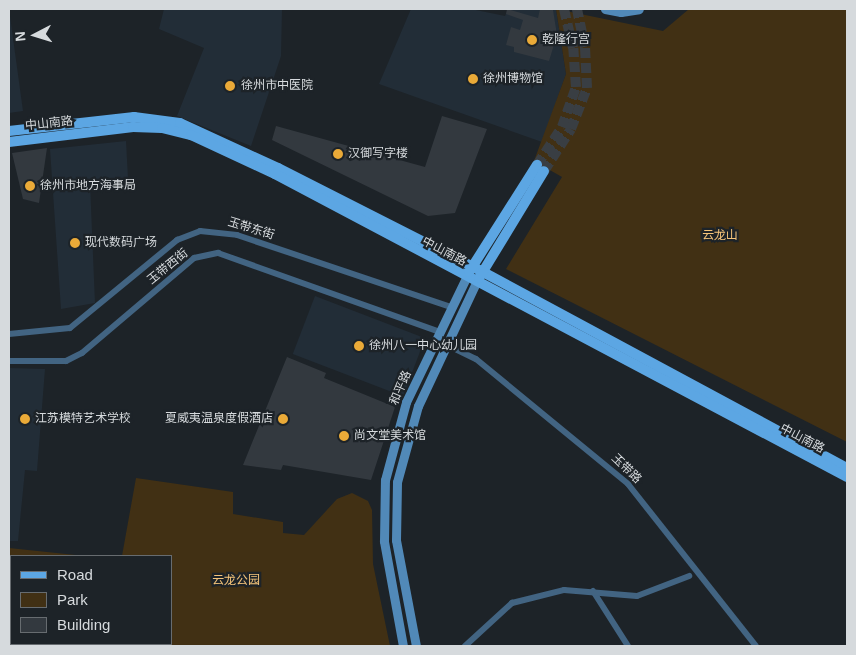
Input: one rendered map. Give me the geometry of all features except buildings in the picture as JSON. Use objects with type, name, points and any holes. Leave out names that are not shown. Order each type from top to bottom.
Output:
[{"type":"main road","points":[[605,9],[621,12],[639,9]]},
{"type":"main road","name":"中山南路","points":[[9,131],[134,117],[180,123],[278,168],[483,272],[847,468]]},
{"type":"main road","name":"中山南路","points":[[9,142],[133,128],[162,128],[191,135],[275,174],[466,278],[847,477]]},
{"type":"main road","name":"和平路","points":[[403,646],[384,541],[385,480],[406,402],[472,267],[540,168],[476,283],[418,406],[397,482],[396,540],[416,646]]},
{"type":"street","name":"玉带东街","points":[[9,334],[70,328],[177,240],[200,231],[237,235],[451,307]]},
{"type":"street","name":"玉带西街","points":[[9,361],[66,361],[82,353],[194,258],[218,253],[440,332]]},
{"type":"street","name":"玉带路","points":[[447,345],[476,359],[628,484],[756,646]]},
{"type":"street","points":[[465,646],[512,603],[564,590],[638,596],[689,576]]},
{"type":"street","points":[[593,591],[628,646]]},
{"type":"shaded area","points":[[9,9],[23,111],[9,113]]},
{"type":"shaded area","name":"徐州市中医院","points":[[164,9],[282,9],[281,56],[251,146],[177,116],[204,48],[159,29]]},
{"type":"shaded area","name":"徐州博物馆","points":[[411,9],[471,9],[505,16],[508,9],[556,9],[566,74],[542,142],[379,84]]},
{"type":"shaded area","name":"现代数码广场","points":[[126,141],[128,178],[90,183],[95,303],[61,309],[50,149]]},
{"type":"shaded area","name":"徐州八一中心幼儿园","points":[[315,296],[425,338],[403,396],[293,354]]},
{"type":"shaded area","name":"江苏模特艺术学校","points":[[9,368],[45,369],[37,471],[25,470],[18,541],[9,541]]},
{"type":"green space","name":"云龙山","points":[[556,9],[663,31],[689,9],[847,9],[847,442],[506,269],[562,177],[534,161],[566,74]]},
{"type":"green space","name":"云龙公园","points":[[136,478],[233,492],[233,514],[283,522],[283,533],[304,535],[337,499],[352,493],[368,501],[372,510],[373,564],[390,646],[9,646],[9,548],[76,555],[10,555],[10,645],[172,645],[172,555],[122,555]]},
{"type":"tunnel","points":[[537,165],[562,127],[576,87],[573,48],[564,9]]},
{"type":"tunnel","points":[[544,171],[571,129],[587,88],[585,47],[577,9]]},
{"type":"place","name":"乾隆行宫","points":[[532,40]]},
{"type":"place","name":"徐州博物馆","points":[[473,79]]},
{"type":"place","name":"徐州市中医院","points":[[230,86]]},
{"type":"place","name":"汉御写字楼","points":[[338,154]]},
{"type":"place","name":"徐州市地方海事局","points":[[30,186]]},
{"type":"place","name":"现代数码广场","points":[[75,243]]},
{"type":"place","name":"徐州八一中心幼儿园","points":[[359,346]]},
{"type":"place","name":"江苏模特艺术学校","points":[[25,419]]},
{"type":"place","name":"夏威夷温泉度假酒店","points":[[283,419]]},
{"type":"place","name":"尚文堂美术馆","points":[[344,436]]}]
